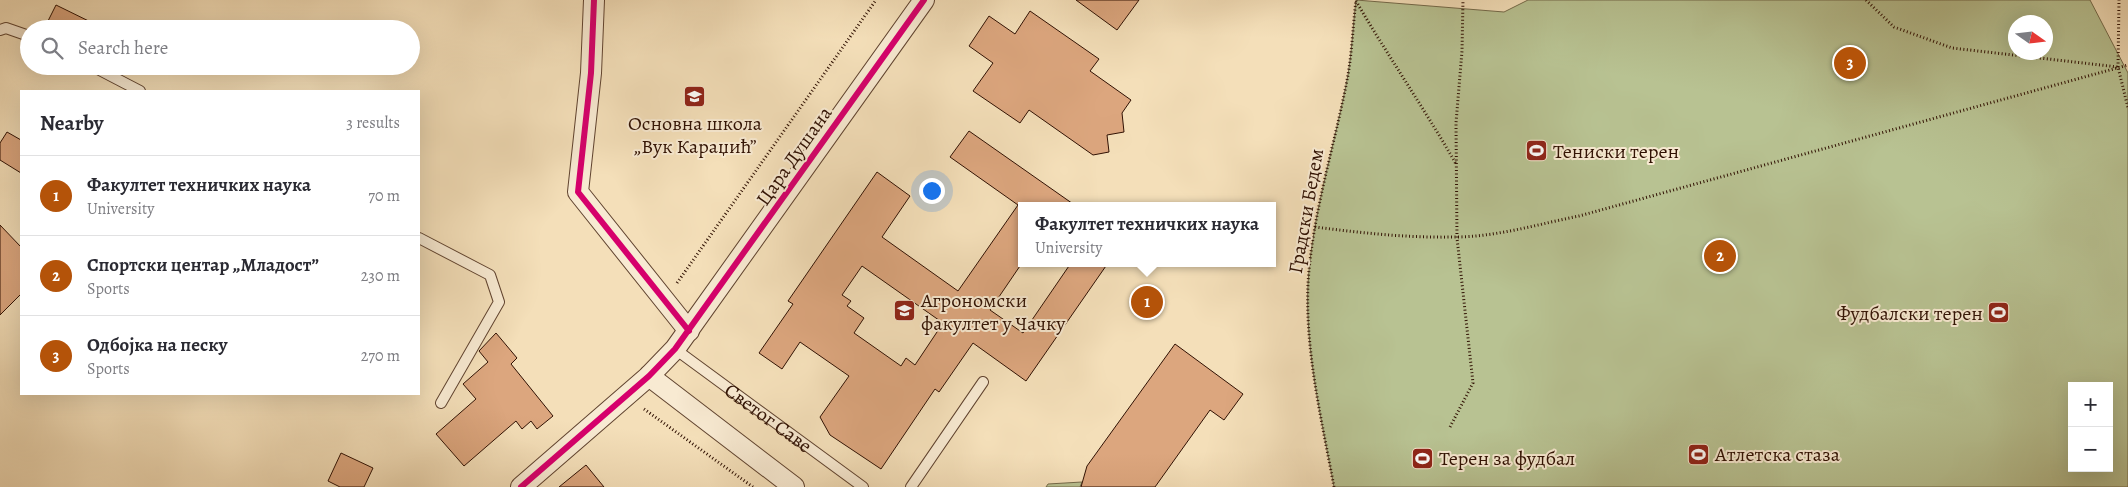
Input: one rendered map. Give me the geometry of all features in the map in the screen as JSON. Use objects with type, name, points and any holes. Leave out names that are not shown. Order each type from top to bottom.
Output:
[{"type":"street","points":[[594,0],[591,73],[578,192],[689,331]]},
{"type":"street","name":"Цара Душана","points":[[521,487],[649,376],[675,349],[924,0]]},
{"type":"street","name":"Светог Саве","points":[[649,376],[794,487]]},
{"type":"lane","points":[[0,30],[6,28],[20,33]]},
{"type":"lane","points":[[109,75],[138,90]]},
{"type":"lane","points":[[420,239],[490,275],[498,302],[441,403]]},
{"type":"lane","name":"Светог Саве","points":[[675,349],[863,487]]},
{"type":"lane","points":[[911,487],[983,382]]},
{"type":"path","points":[[665,300],[876,0]]},
{"type":"path","points":[[1356,0],[1419,100],[1456,164]]},
{"type":"path","points":[[1450,428],[1473,383],[1457,238],[1456,124],[1462,51],[1463,0]]},
{"type":"path","points":[[1866,0],[1894,28],[1952,48],[2118,67]]},
{"type":"path","points":[[2119,0],[2118,67],[2128,108]]},
{"type":"path","points":[[1315,227],[1380,235],[1457,238],[1506,231],[1579,216],[2128,65]]},
{"type":"path","points":[[625,396],[753,487]]},
{"type":"green space","points":[[1356,0],[1504,12],[1528,0],[2090,0],[2128,73],[2128,487],[1334,487],[1312,361],[1309,335],[1308,284],[1314,232],[1351,57]]},
{"type":"green space","points":[[1082,482],[1080,487],[1046,487],[1048,484]]},
{"type":"building","points":[[1076,0],[1139,0],[1117,30]]},
{"type":"building","points":[[56,5],[87,20],[48,20]]},
{"type":"building","points":[[1030,11],[1099,59],[1090,71],[1131,100],[1122,113],[1124,132],[1107,135],[1109,152],[1093,155],[1029,110],[1020,123],[973,91],[993,63],[969,46],[989,16],[1015,34]]},
{"type":"building","points":[[969,131],[1070,202],[1018,202],[1018,205],[950,157]]},
{"type":"building","points":[[7,132],[20,139],[20,172],[0,160],[0,143]]},
{"type":"building","points":[[877,172],[910,196],[882,237],[958,291],[1018,205],[1019,267],[990,310],[1023,333],[1068,267],[1105,267],[1026,381],[973,343],[939,392],[935,389],[881,469],[830,435],[820,417],[849,376],[800,342],[782,369],[759,353],[793,304],[788,301]],"holes":[[[862,266],[943,323],[915,365],[906,358],[901,366],[854,333],[864,318],[847,306],[851,301],[842,295]]]},
{"type":"building","points":[[0,225],[20,246],[20,295],[0,315]]},
{"type":"building","points":[[496,333],[517,358],[511,364],[553,416],[537,429],[531,421],[522,429],[516,421],[464,466],[436,434],[476,399],[463,384],[488,362],[479,351]]},
{"type":"building","points":[[1175,344],[1243,394],[1224,420],[1210,410],[1155,487],[1081,487],[1087,466]]},
{"type":"building","points":[[341,453],[373,468],[364,487],[340,487],[328,481]]},
{"type":"building","points":[[586,465],[604,487],[559,487]]},
{"type":"cycle path","points":[[594,0],[591,73],[578,192],[689,331]]},
{"type":"cycle path","points":[[521,487],[649,376],[675,349],[924,0]]},
{"type":"place","name":"Одбојка на песку","points":[[1850,63]]},
{"type":"place","name":"Основна школа „Вук Караџић”","points":[[695,97]]},
{"type":"place","name":"Тениски терен","points":[[1537,151]]},
{"type":"place","name":"Спортски центар „Младост”","points":[[1720,256]]},
{"type":"place","name":"Факултет техничких наука","points":[[1147,302]]},
{"type":"place","name":"Агрономски факултет у Чачку","points":[[905,311]]},
{"type":"place","name":"Фудбалски терен","points":[[1999,313]]},
{"type":"place","name":"Атлетска стаза","points":[[1699,454]]},
{"type":"place","name":"Терен за фудбал","points":[[1423,458]]}]
